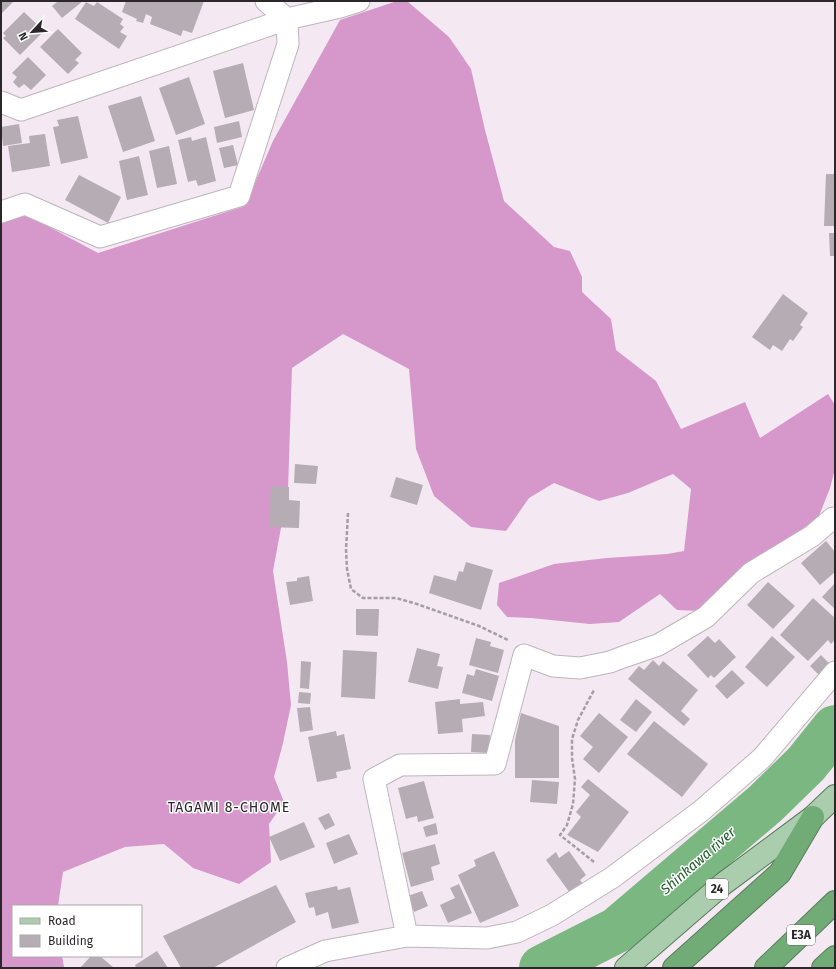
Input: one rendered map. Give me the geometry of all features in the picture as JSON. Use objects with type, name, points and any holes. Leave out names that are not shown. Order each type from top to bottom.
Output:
[{"type":"highway","points":[[674,968],[780,873],[813,817]]},
{"type":"highway","name":"E3A","points":[[766,968],[835,902]]},
{"type":"highway","points":[[823,968],[835,958]]},
{"type":"main road","name":"24","points":[[626,968],[723,884],[813,817],[835,796]]},
{"type":"street","points":[[1,212],[25,204],[100,237],[239,196],[288,44],[287,19],[266,1]]},
{"type":"street","points":[[1,102],[21,110],[287,19],[340,7],[359,1]]},
{"type":"street","points":[[407,936],[374,779],[400,765],[496,764],[524,655],[553,666],[580,668],[610,662],[658,644],[706,618],[751,573],[812,536],[834,515]]},
{"type":"street","points":[[287,968],[325,951],[407,936],[488,938],[517,932],[552,915],[613,877],[701,811],[762,758],[835,672]]},
{"type":"path","points":[[348,513],[346,569],[351,589],[363,598],[396,598],[478,626],[506,638],[524,655]]},
{"type":"path","points":[[610,662],[578,720],[572,739],[572,758],[575,779],[573,804],[567,825],[560,835],[613,877]]},
{"type":"shaded area","points":[[397,1],[407,1],[449,37],[471,69],[485,130],[504,201],[554,247],[570,251],[582,277],[582,292],[611,319],[616,350],[656,381],[681,429],[745,402],[760,438],[828,394],[835,405],[835,469],[830,488],[817,521],[700,611],[677,610],[660,594],[619,622],[590,624],[507,617],[497,605],[499,583],[554,564],[607,558],[667,554],[684,551],[691,489],[673,474],[628,493],[599,501],[554,483],[529,498],[506,531],[471,527],[434,496],[416,449],[409,369],[343,334],[292,368],[288,490],[273,571],[287,662],[291,705],[274,777],[284,802],[269,824],[271,862],[239,884],[193,868],[164,844],[125,847],[63,872],[58,905],[12,905],[12,957],[62,957],[63,968],[1,968],[1,223],[27,215],[98,253],[245,206],[273,141],[340,20]]},
{"type":"building","points":[[1,1],[13,2],[1,14]]},
{"type":"building","points":[[56,1],[83,1],[62,18],[52,6],[57,2]]},
{"type":"building","points":[[126,1],[204,1],[192,33],[183,30],[181,36],[150,24],[152,17],[146,14],[143,23],[136,21],[137,19],[122,12]]},
{"type":"building","points":[[86,2],[94,6],[97,2],[123,19],[120,24],[124,27],[120,32],[127,36],[119,49],[75,19]]},
{"type":"building","points":[[24,12],[44,31],[20,55],[3,38],[6,36],[3,33]]},
{"type":"building","points":[[58,29],[82,53],[75,60],[79,63],[68,74],[40,47]]},
{"type":"building","points":[[28,57],[46,75],[31,90],[24,84],[19,88],[13,82],[17,77],[12,73]]},
{"type":"building","points":[[243,63],[254,110],[225,118],[213,71]]},
{"type":"building","points":[[189,77],[205,124],[176,135],[159,88]]},
{"type":"building","points":[[141,96],[155,141],[123,152],[108,106]]},
{"type":"building","points":[[78,116],[88,158],[61,164],[53,127],[59,126],[57,120]]},
{"type":"building","points":[[239,121],[242,137],[217,143],[214,127]]},
{"type":"building","points":[[19,124],[22,143],[3,146],[1,127]]},
{"type":"building","points":[[45,134],[50,166],[12,172],[8,146],[30,143],[29,136]]},
{"type":"building","points":[[191,137],[192,141],[206,137],[216,181],[198,186],[196,180],[188,182],[178,140]]},
{"type":"building","points":[[233,145],[238,165],[224,168],[219,148]]},
{"type":"building","points":[[169,146],[177,184],[157,188],[149,151]]},
{"type":"building","points":[[139,156],[148,195],[127,200],[119,161]]},
{"type":"building","points":[[826,174],[835,174],[835,226],[824,226]]},
{"type":"building","points":[[79,175],[121,197],[108,223],[65,200]]},
{"type":"building","points":[[829,233],[835,233],[835,256],[830,256]]},
{"type":"building","points":[[783,294],[808,313],[800,325],[803,327],[793,341],[790,339],[782,351],[773,345],[770,350],[752,337]]},
{"type":"building","points":[[295,464],[318,466],[316,484],[294,483]]},
{"type":"building","points":[[396,477],[423,485],[417,505],[390,497]]},
{"type":"building","points":[[271,486],[289,487],[289,500],[300,501],[299,528],[269,527]]},
{"type":"building","points":[[826,541],[835,552],[835,572],[820,585],[801,563]]},
{"type":"building","points":[[466,562],[493,570],[481,610],[429,593],[434,575],[456,581],[459,571],[463,572]]},
{"type":"building","points":[[309,576],[313,601],[290,605],[286,582],[297,581],[297,578]]},
{"type":"building","points":[[768,582],[795,606],[773,629],[747,605]]},
{"type":"building","points":[[835,583],[835,609],[822,597]]},
{"type":"building","points":[[813,598],[835,618],[835,640],[831,644],[828,640],[808,661],[780,635]]},
{"type":"building","points":[[356,609],[379,609],[378,636],[356,635]]},
{"type":"building","points":[[708,636],[715,643],[719,639],[736,657],[714,678],[711,675],[708,678],[687,655]]},
{"type":"building","points":[[772,636],[795,657],[767,687],[745,667]]},
{"type":"building","points":[[476,638],[491,642],[490,646],[504,650],[498,673],[469,665]]},
{"type":"building","points":[[417,648],[440,654],[437,666],[443,667],[438,689],[408,682]]},
{"type":"building","points":[[343,650],[377,652],[375,699],[341,697]]},
{"type":"building","points":[[821,655],[833,667],[822,678],[810,666]]},
{"type":"building","points":[[653,660],[659,666],[663,661],[698,690],[681,711],[690,719],[684,726],[628,679],[639,666],[644,670]]},
{"type":"building","points":[[301,661],[311,662],[309,689],[300,688]]},
{"type":"building","points":[[476,669],[499,676],[492,701],[462,693],[467,674],[474,676]]},
{"type":"building","points":[[732,670],[745,683],[727,699],[715,686]]},
{"type":"building","points":[[299,692],[311,693],[310,704],[298,703]]},
{"type":"building","points":[[460,699],[460,704],[483,702],[485,716],[462,719],[463,732],[438,734],[435,702]]},
{"type":"building","points":[[636,699],[652,712],[636,732],[620,720]]},
{"type":"building","points":[[310,707],[313,730],[300,732],[297,708]]},
{"type":"building","points":[[521,713],[559,726],[559,778],[515,778],[515,740]]},
{"type":"building","points":[[599,713],[628,737],[599,773],[583,759],[593,747],[580,736]]},
{"type":"building","points":[[654,721],[708,764],[682,797],[627,754]]},
{"type":"building","points":[[336,731],[337,736],[344,734],[351,769],[336,772],[337,778],[317,782],[308,737]]},
{"type":"building","points":[[472,734],[490,735],[489,753],[471,752]]},
{"type":"building","points":[[588,779],[629,812],[598,852],[567,835],[581,817],[576,812],[590,795],[581,787]]},
{"type":"building","points":[[532,780],[559,782],[557,804],[530,802]]},
{"type":"building","points":[[424,781],[434,818],[418,822],[417,816],[406,819],[398,788]]},
{"type":"building","points":[[329,813],[335,825],[325,830],[318,818]]},
{"type":"building","points":[[304,822],[315,847],[280,861],[269,837]]},
{"type":"building","points":[[436,823],[438,834],[426,837],[423,827]]},
{"type":"building","points":[[349,834],[358,854],[334,864],[326,843]]},
{"type":"building","points":[[435,844],[440,864],[431,867],[434,880],[411,887],[402,853]]},
{"type":"building","points":[[494,851],[519,906],[480,923],[458,875],[476,866],[474,860]]},
{"type":"building","points":[[569,851],[586,875],[580,880],[583,884],[570,893],[546,860],[556,852],[559,858]]},
{"type":"building","points":[[459,884],[472,913],[448,923],[440,905],[455,898],[450,888]]},
{"type":"building","points":[[276,885],[296,922],[213,968],[181,968],[163,936]]},
{"type":"building","points":[[337,886],[338,890],[350,887],[359,923],[332,929],[328,912],[316,916],[314,907],[309,908],[305,893]]},
{"type":"building","points":[[422,891],[428,906],[414,912],[408,896]]},
{"type":"building","points":[[157,951],[168,968],[136,968],[135,965]]},
{"type":"building","points":[[90,957],[101,957],[114,968],[80,968]]},
{"type":"waterway","name":"Shinkawa river","points":[[542,968],[617,930],[765,804],[806,764],[835,728]]},
{"type":"district","name":"TAGAMI 8-CHOME","points":[[229,807]]}]
